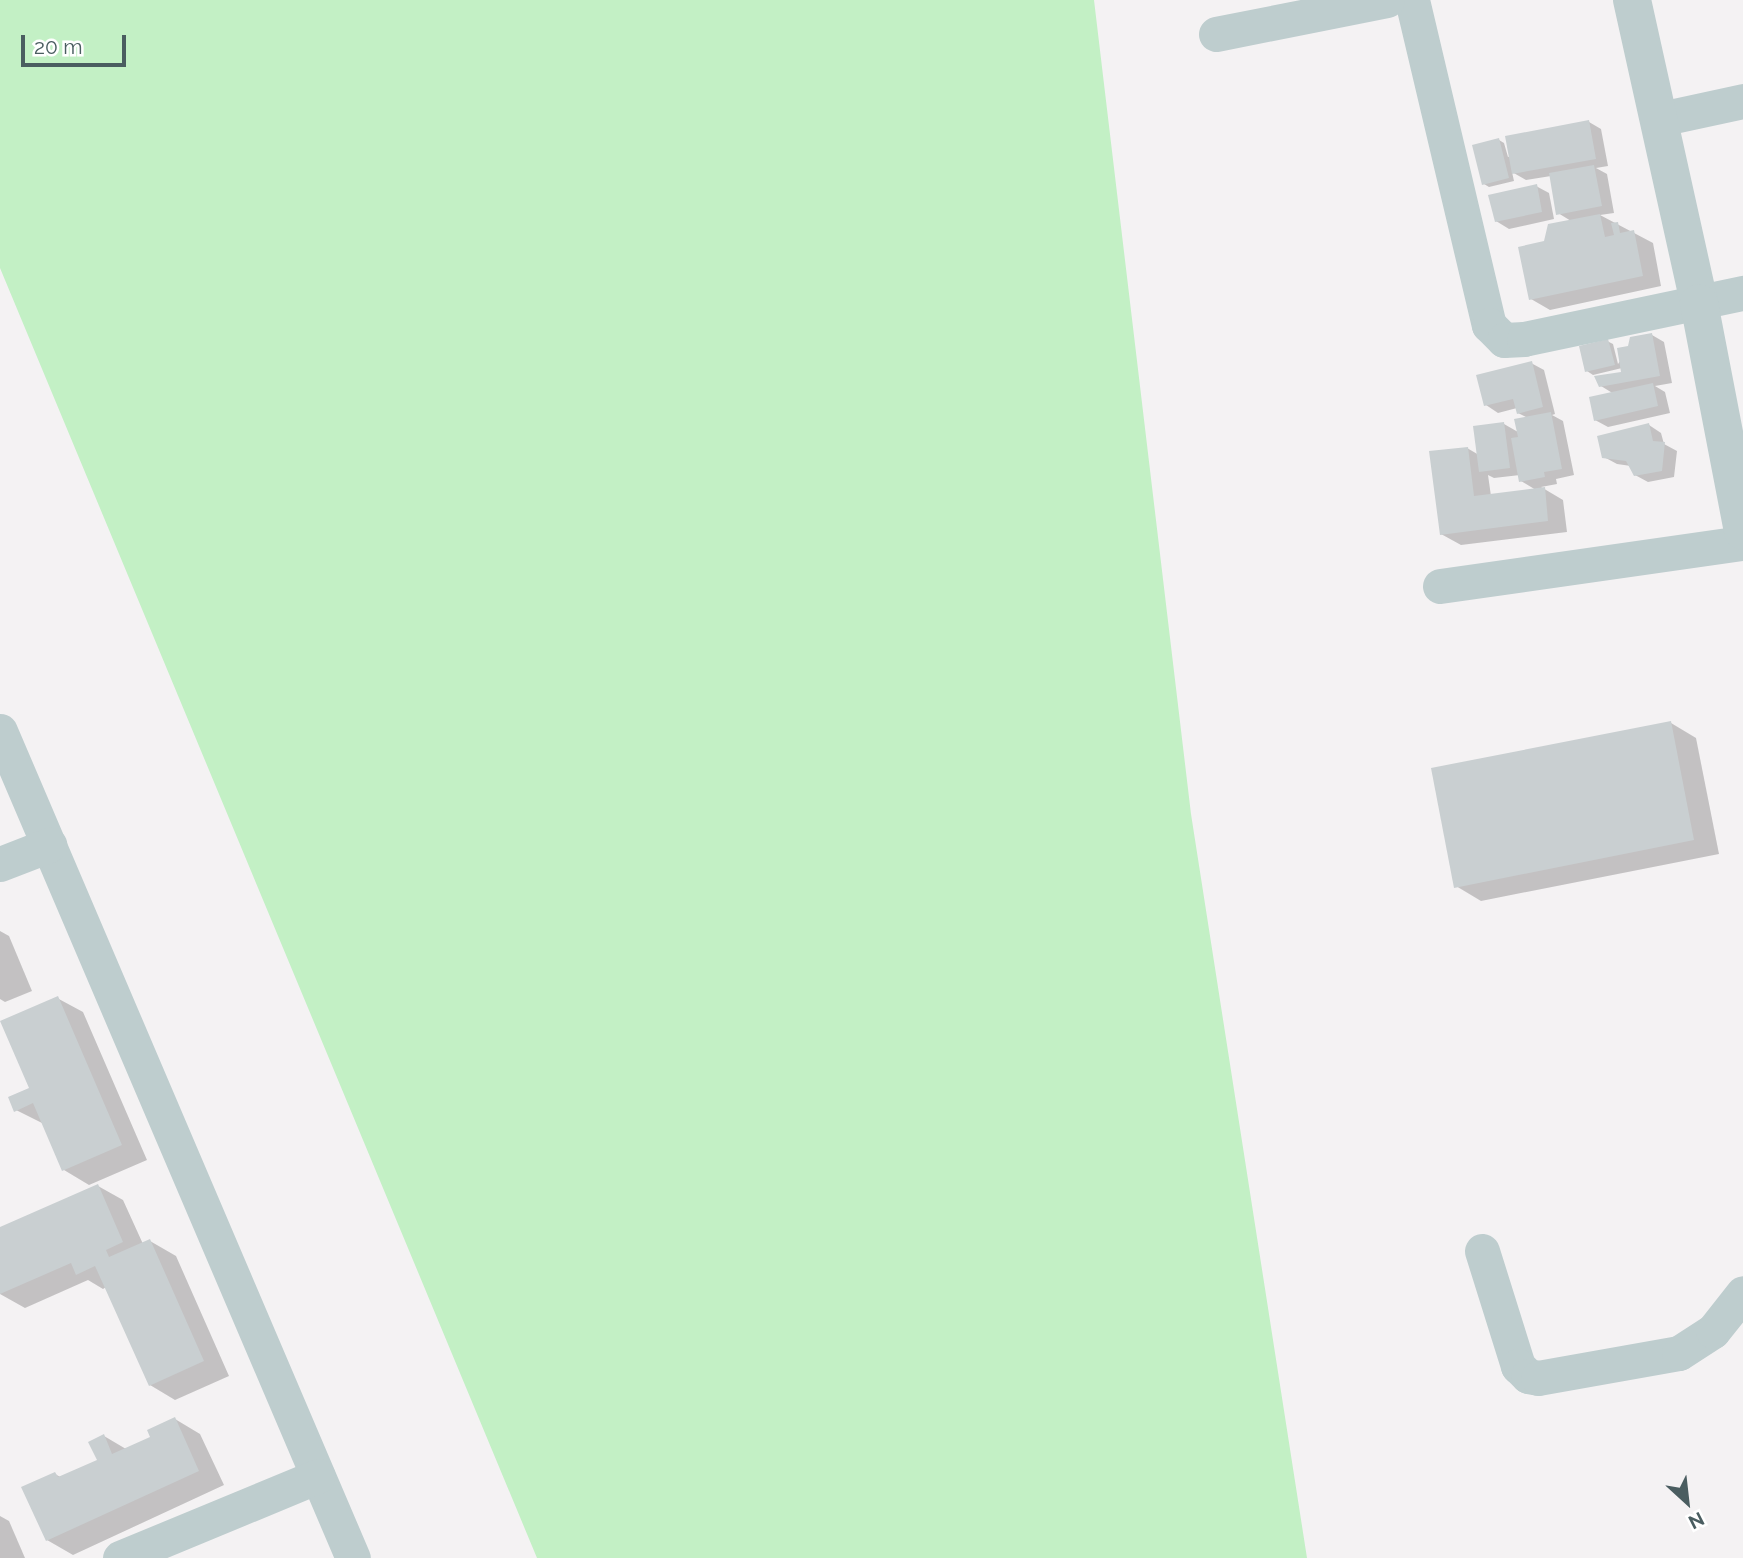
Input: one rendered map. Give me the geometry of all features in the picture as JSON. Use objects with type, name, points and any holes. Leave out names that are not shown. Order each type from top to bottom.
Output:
[{"type":"street","points":[[1216,34],[1387,0]]},
{"type":"street","points":[[1412,0],[1489,325],[1496,333],[1504,340],[1524,339],[1743,293]]},
{"type":"street","points":[[1632,0],[1699,303],[1743,531]]},
{"type":"street","points":[[1660,119],[1743,101]]},
{"type":"street","points":[[1440,586],[1743,543]]},
{"type":"street","points":[[0,731],[354,1558]]},
{"type":"street","points":[[0,864],[49,845]]},
{"type":"street","points":[[1482,1251],[1518,1366],[1528,1377],[1538,1378],[1679,1353],[1713,1331],[1743,1293]]},
{"type":"street","points":[[120,1558],[318,1476]]},
{"type":"green space","points":[[0,0],[1094,0],[1191,814],[1307,1558],[537,1558],[0,268]]},
{"type":"building","points":[[1589,120],[1596,159],[1512,174],[1505,136]]},
{"type":"building","points":[[1499,138],[1509,178],[1482,185],[1472,145]]},
{"type":"building","points":[[1594,165],[1602,206],[1556,215],[1549,173]]},
{"type":"building","points":[[1537,184],[1542,212],[1495,222],[1488,195]]},
{"type":"building","points":[[1600,214],[1605,237],[1614,235],[1611,223],[1618,222],[1620,233],[1634,230],[1643,276],[1529,300],[1518,247],[1544,241],[1548,224]]},
{"type":"building","points":[[1652,333],[1660,376],[1599,387],[1594,376],[1621,372],[1617,348],[1628,346],[1630,337]]},
{"type":"building","points":[[1608,339],[1615,365],[1585,372],[1579,346]]},
{"type":"building","points":[[1532,361],[1543,407],[1517,414],[1513,399],[1484,406],[1476,375]]},
{"type":"building","points":[[1653,383],[1658,406],[1594,421],[1589,397]]},
{"type":"building","points":[[1551,412],[1562,469],[1544,472],[1545,477],[1519,482],[1511,438],[1518,437],[1514,419]]},
{"type":"building","points":[[1504,422],[1510,468],[1479,472],[1473,426]]},
{"type":"building","points":[[1649,423],[1653,441],[1665,442],[1662,471],[1634,476],[1626,461],[1602,458],[1597,436]]},
{"type":"building","points":[[1468,447],[1474,496],[1545,487],[1548,521],[1440,535],[1429,451]]},
{"type":"building","points":[[1671,721],[1694,840],[1454,888],[1431,768]]},
{"type":"building","points":[[58,996],[122,1145],[62,1171],[33,1103],[14,1112],[8,1097],[29,1088],[0,1021]]},
{"type":"building","points":[[98,1184],[123,1242],[106,1250],[109,1257],[150,1239],[204,1361],[149,1386],[95,1266],[76,1275],[71,1263],[0,1294],[0,1227]]},
{"type":"building","points":[[175,1417],[199,1471],[46,1541],[21,1487],[55,1472],[58,1477],[97,1460],[88,1442],[104,1434],[112,1454],[150,1437],[147,1430]]}]
